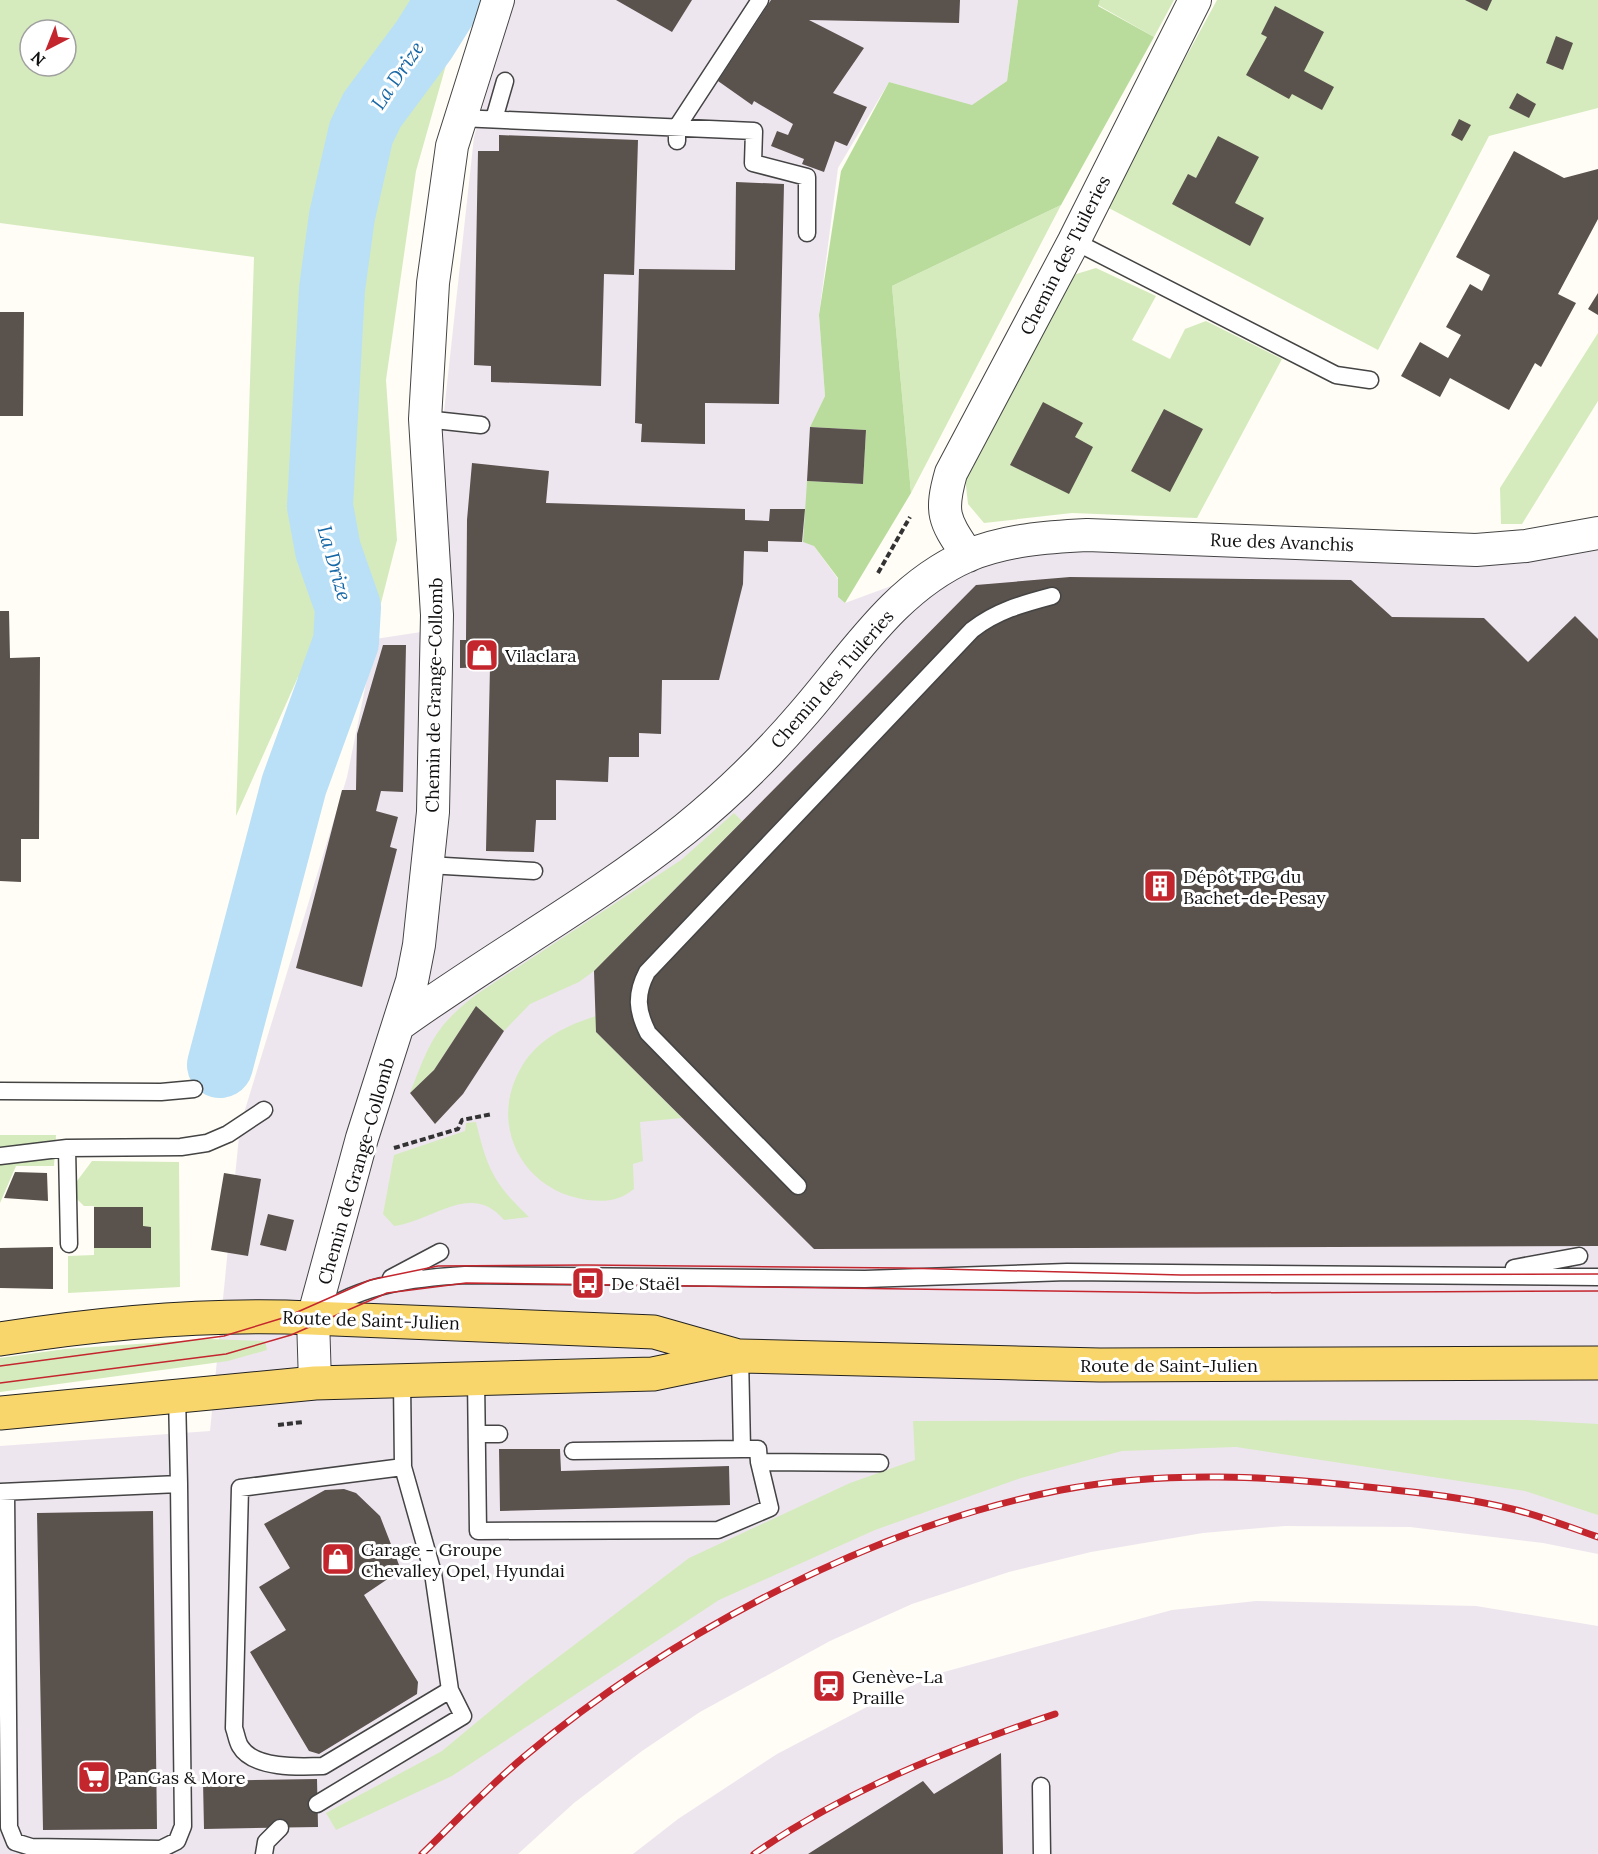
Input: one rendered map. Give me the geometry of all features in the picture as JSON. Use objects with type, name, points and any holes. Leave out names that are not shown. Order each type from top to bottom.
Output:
[{"type":"main road","name":"Route de Saint-Julien","points":[[0,1339],[134,1322],[234,1316],[654,1332],[740,1356]]},
{"type":"main road","name":"Route de Saint-Julien","points":[[0,1413],[315,1383],[653,1374],[740,1356],[1100,1365],[1598,1363]]},
{"type":"street","name":"Chemin de Grange-Collomb","points":[[315,1383],[313,1318],[357,1157],[412,981],[428,865],[433,812],[437,615],[425,419],[433,283],[453,146],[498,0]]},
{"type":"street","name":"Chemin des Tuileries","points":[[400,1024],[637,865],[686,828],[737,783],[778,742],[891,610],[935,574],[968,556],[944,516],[944,499],[951,473],[1074,241],[1195,0]]},
{"type":"street","name":"Rue des Avanchis","points":[[968,556],[1033,539],[1087,535],[1476,550],[1526,546],[1598,533]]},
{"type":"lane","points":[[677,134],[760,0]]},
{"type":"lane","points":[[494,119],[505,81]]},
{"type":"lane","points":[[460,118],[677,134],[754,131],[753,163],[807,177],[807,233]]},
{"type":"lane","points":[[1074,241],[1336,375],[1370,380]]},
{"type":"lane","points":[[425,419],[481,425]]},
{"type":"lane","points":[[798,1186],[648,1033],[638,1012],[639,987],[647,972],[972,630],[988,617],[1006,609],[1052,596]]},
{"type":"lane","points":[[428,865],[534,871]]},
{"type":"lane","points":[[0,1091],[161,1092],[194,1089]]},
{"type":"lane","points":[[0,1156],[67,1148],[182,1147],[207,1143],[228,1134],[264,1110]]},
{"type":"lane","points":[[67,1148],[69,1244]]},
{"type":"lane","points":[[313,1318],[339,1302],[373,1288],[440,1252]]},
{"type":"lane","points":[[1475,1274],[1579,1256]]},
{"type":"lane","points":[[373,1288],[413,1279],[465,1275],[865,1279],[1066,1272],[1181,1275],[1475,1274],[1598,1277]]},
{"type":"lane","points":[[740,1356],[742,1449]]},
{"type":"lane","points":[[476,1379],[478,1532],[718,1530],[770,1508],[758,1449],[573,1451]]},
{"type":"lane","points":[[318,1804],[463,1716],[450,1690],[433,1573],[403,1467],[402,1381]]},
{"type":"lane","points":[[177,1395],[179,1484],[183,1826],[177,1840],[161,1850],[31,1847],[15,1842],[9,1827],[3,1492],[179,1484]]},
{"type":"lane","points":[[477,1434],[499,1434]]},
{"type":"lane","points":[[759,1462],[880,1463]]},
{"type":"lane","points":[[403,1467],[240,1488],[234,1728],[240,1746],[258,1761],[306,1767],[323,1766],[450,1690]]},
{"type":"lane","points":[[1041,1786],[1042,1854]]},
{"type":"lane","points":[[264,1854],[266,1842],[280,1828]]},
{"type":"path","points":[[890,568],[873,581],[913,512]]},
{"type":"path","points":[[357,1157],[458,1129],[462,1120],[492,1114]]},
{"type":"shaded area","points":[[513,0],[1018,0],[1007,81],[972,106],[889,82],[838,168],[819,315],[825,396],[810,427],[866,430],[863,484],[808,481],[814,546],[838,579],[838,597],[845,603],[1005,544],[1432,549],[1598,533],[1598,1554],[1543,1543],[1410,1527],[1285,1526],[1203,1533],[1091,1552],[1009,1572],[912,1604],[830,1641],[700,1712],[642,1751],[574,1803],[518,1854],[0,1854],[0,1446],[210,1431],[240,1126],[347,777],[375,639],[454,627],[442,430],[474,137]]},
{"type":"shaded area","points":[[1256,1601],[1476,1606],[1598,1626],[1598,1854],[633,1854],[678,1819],[777,1754],[882,1699],[940,1673],[1172,1610]]},
{"type":"green space","points":[[0,0],[477,0],[461,12],[416,171],[386,380],[397,540],[365,666],[298,677],[236,816],[254,257],[0,223]]},
{"type":"green space","points":[[1018,0],[1100,0],[1098,6],[1154,37],[1061,205],[892,286],[911,493],[845,603],[838,597],[838,578],[814,546],[803,542],[807,481],[863,484],[866,430],[810,427],[825,396],[819,315],[841,171],[889,82],[972,105],[1007,81]]},
{"type":"green space","points":[[1100,0],[1174,0],[1154,37],[1098,5]]},
{"type":"green space","points":[[1217,0],[1598,0],[1598,108],[1489,136],[1378,350],[1105,206]]},
{"type":"green space","points":[[1061,205],[911,493],[892,286]]},
{"type":"green space","points":[[1096,268],[1156,296],[1132,340],[1170,359],[1185,329],[1206,321],[1282,359],[1197,518],[1072,513],[984,523],[968,504],[965,477],[1073,275]]},
{"type":"green space","points":[[1598,333],[1598,401],[1522,524],[1501,524],[1500,488]]},
{"type":"green space","points":[[734,813],[742,821],[594,971],[579,982],[530,1004],[504,1031],[476,1006],[434,1070],[410,1093],[434,1038],[462,1006],[681,860]]},
{"type":"green space","points":[[596,1016],[596,1032],[682,1118],[640,1122],[643,1161],[633,1164],[634,1189],[618,1198],[600,1201],[564,1194],[544,1183],[529,1169],[517,1151],[510,1132],[508,1110],[512,1088],[522,1066],[536,1048],[554,1034]]},
{"type":"green space","points":[[476,1122],[493,1174],[508,1195],[529,1217],[504,1220],[492,1209],[479,1204],[466,1203],[394,1226],[383,1214],[394,1155],[465,1131],[466,1123]]},
{"type":"green space","points":[[0,1135],[56,1135],[54,1166],[16,1166],[0,1203]]},
{"type":"green space","points":[[92,1161],[179,1162],[180,1287],[68,1293],[68,1256],[94,1255],[94,1206],[84,1206],[77,1199],[77,1181]]},
{"type":"green space","points":[[209,1339],[265,1341],[267,1350],[228,1361],[0,1392],[0,1358],[65,1349]]},
{"type":"green space","points":[[1528,1420],[1598,1424],[1598,1515],[1525,1491],[1236,1447],[1122,1451],[1021,1478],[875,1530],[719,1600],[452,1776],[336,1830],[326,1813],[442,1751],[524,1683],[689,1558],[850,1483],[915,1460],[913,1421]]},
{"type":"building","points":[[616,0],[692,0],[672,32]]},
{"type":"building","points":[[771,0],[960,0],[959,23],[809,20],[864,48],[833,93],[867,107],[847,146],[835,141],[824,172],[802,164],[804,159],[771,146],[777,131],[788,135],[793,124],[754,101],[752,105],[718,81]]},
{"type":"building","points":[[1465,0],[1492,0],[1487,11]]},
{"type":"building","points":[[1275,6],[1324,32],[1304,71],[1334,87],[1322,110],[1292,94],[1289,99],[1246,75],[1267,37],[1261,34]]},
{"type":"building","points":[[1556,36],[1573,43],[1563,70],[1546,63]]},
{"type":"building","points":[[1517,93],[1536,104],[1529,118],[1509,108]]},
{"type":"building","points":[[1459,119],[1471,125],[1462,141],[1451,135]]},
{"type":"building","points":[[499,135],[638,140],[634,275],[604,274],[601,386],[491,382],[491,366],[474,365],[478,151],[499,151]]},
{"type":"building","points":[[1218,136],[1259,157],[1235,203],[1264,218],[1250,246],[1172,204],[1188,174],[1196,178]]},
{"type":"building","points":[[1514,151],[1564,178],[1598,169],[1598,219],[1558,294],[1576,303],[1541,367],[1535,363],[1509,410],[1450,378],[1440,397],[1401,376],[1420,342],[1448,358],[1461,335],[1446,327],[1470,284],[1482,291],[1490,275],[1456,257]]},
{"type":"building","points":[[736,182],[784,184],[779,404],[705,403],[705,444],[641,442],[642,424],[635,423],[639,269],[735,270]]},
{"type":"building","points":[[1598,293],[1598,315],[1588,309]]},
{"type":"building","points":[[0,312],[24,312],[23,416],[0,416]]},
{"type":"building","points":[[1043,402],[1083,423],[1075,437],[1093,447],[1069,494],[1010,465]]},
{"type":"building","points":[[1164,409],[1203,429],[1170,492],[1131,471]]},
{"type":"building","points":[[810,427],[866,430],[863,484],[807,481]]},
{"type":"building","points":[[472,463],[549,471],[546,503],[745,509],[745,520],[769,521],[770,509],[805,509],[802,542],[768,541],[768,552],[744,551],[743,584],[719,680],[662,680],[661,734],[639,733],[639,757],[609,757],[608,782],[556,780],[556,820],[536,820],[534,852],[486,851],[490,667],[460,668],[460,640],[466,640],[467,520]]},
{"type":"building","name":"Dépôt TPG du Bachet-de-Pesay","points":[[1070,577],[1351,580],[1392,617],[1484,618],[1528,662],[1575,616],[1598,639],[1598,1246],[814,1249],[596,1032],[594,971],[976,585]]},
{"type":"building","points":[[0,611],[9,611],[10,658],[40,657],[39,839],[21,839],[21,882],[0,881]]},
{"type":"building","points":[[383,645],[406,645],[403,792],[381,791],[376,811],[398,817],[390,847],[397,849],[362,987],[296,968],[342,790],[356,790],[357,734]]},
{"type":"building","points":[[476,1006],[504,1031],[463,1094],[435,1124],[410,1093],[434,1070]]},
{"type":"building","points":[[15,1172],[47,1173],[48,1201],[4,1198]]},
{"type":"building","points":[[224,1173],[261,1179],[248,1256],[211,1250]]},
{"type":"building","points":[[94,1207],[143,1207],[143,1226],[151,1227],[151,1248],[94,1248]]},
{"type":"building","points":[[268,1214],[294,1220],[286,1251],[260,1245]]},
{"type":"building","points":[[53,1247],[53,1289],[0,1288],[0,1248]]},
{"type":"building","points":[[499,1449],[560,1449],[561,1471],[729,1466],[730,1505],[500,1511]]},
{"type":"building","points":[[344,1489],[356,1493],[380,1516],[401,1570],[364,1595],[418,1682],[417,1694],[319,1754],[309,1751],[250,1652],[286,1630],[259,1587],[290,1568],[264,1524],[325,1490]]},
{"type":"building","points":[[153,1511],[157,1829],[43,1830],[37,1513]]},
{"type":"building","points":[[1001,1753],[1003,1854],[808,1854],[923,1781],[934,1794]]},
{"type":"building","points":[[317,1779],[318,1827],[204,1829],[203,1781]]},
{"type":"waterway","name":"La Drize","points":[[220,1065],[294,785],[346,642],[348,607],[328,550],[320,506],[332,289],[342,216],[361,133],[372,110],[424,40],[449,0]]},
{"type":"tram line","points":[[0,1366],[224,1336],[286,1317],[370,1280],[438,1266],[903,1268],[1181,1275],[1598,1274]]},
{"type":"tram line","points":[[0,1383],[226,1354],[291,1335],[387,1293],[466,1283],[1196,1293],[1598,1291]]},
{"type":"railway","points":[[422,1854],[525,1756],[582,1711],[644,1668],[709,1628],[777,1591],[847,1558],[918,1530],[990,1507],[1061,1490],[1100,1484],[1179,1477],[1258,1478],[1337,1484],[1461,1499],[1523,1512],[1598,1537]]},
{"type":"railway","points":[[754,1854],[825,1810],[900,1773],[1055,1714]]},
{"type":"place","name":"Vilaclara","points":[[482,655]]},
{"type":"place","name":"Dépôt TPG du Bachet-de-Pesay","points":[[1160,886]]},
{"type":"place","name":"De Staël","points":[[588,1283]]},
{"type":"place","name":"Garage - Groupe Chevalley Opel, Hyundai","points":[[338,1559]]},
{"type":"place","name":"Genève-La Praille","points":[[829,1686]]},
{"type":"place","name":"PanGas & More","points":[[94,1777]]}]
